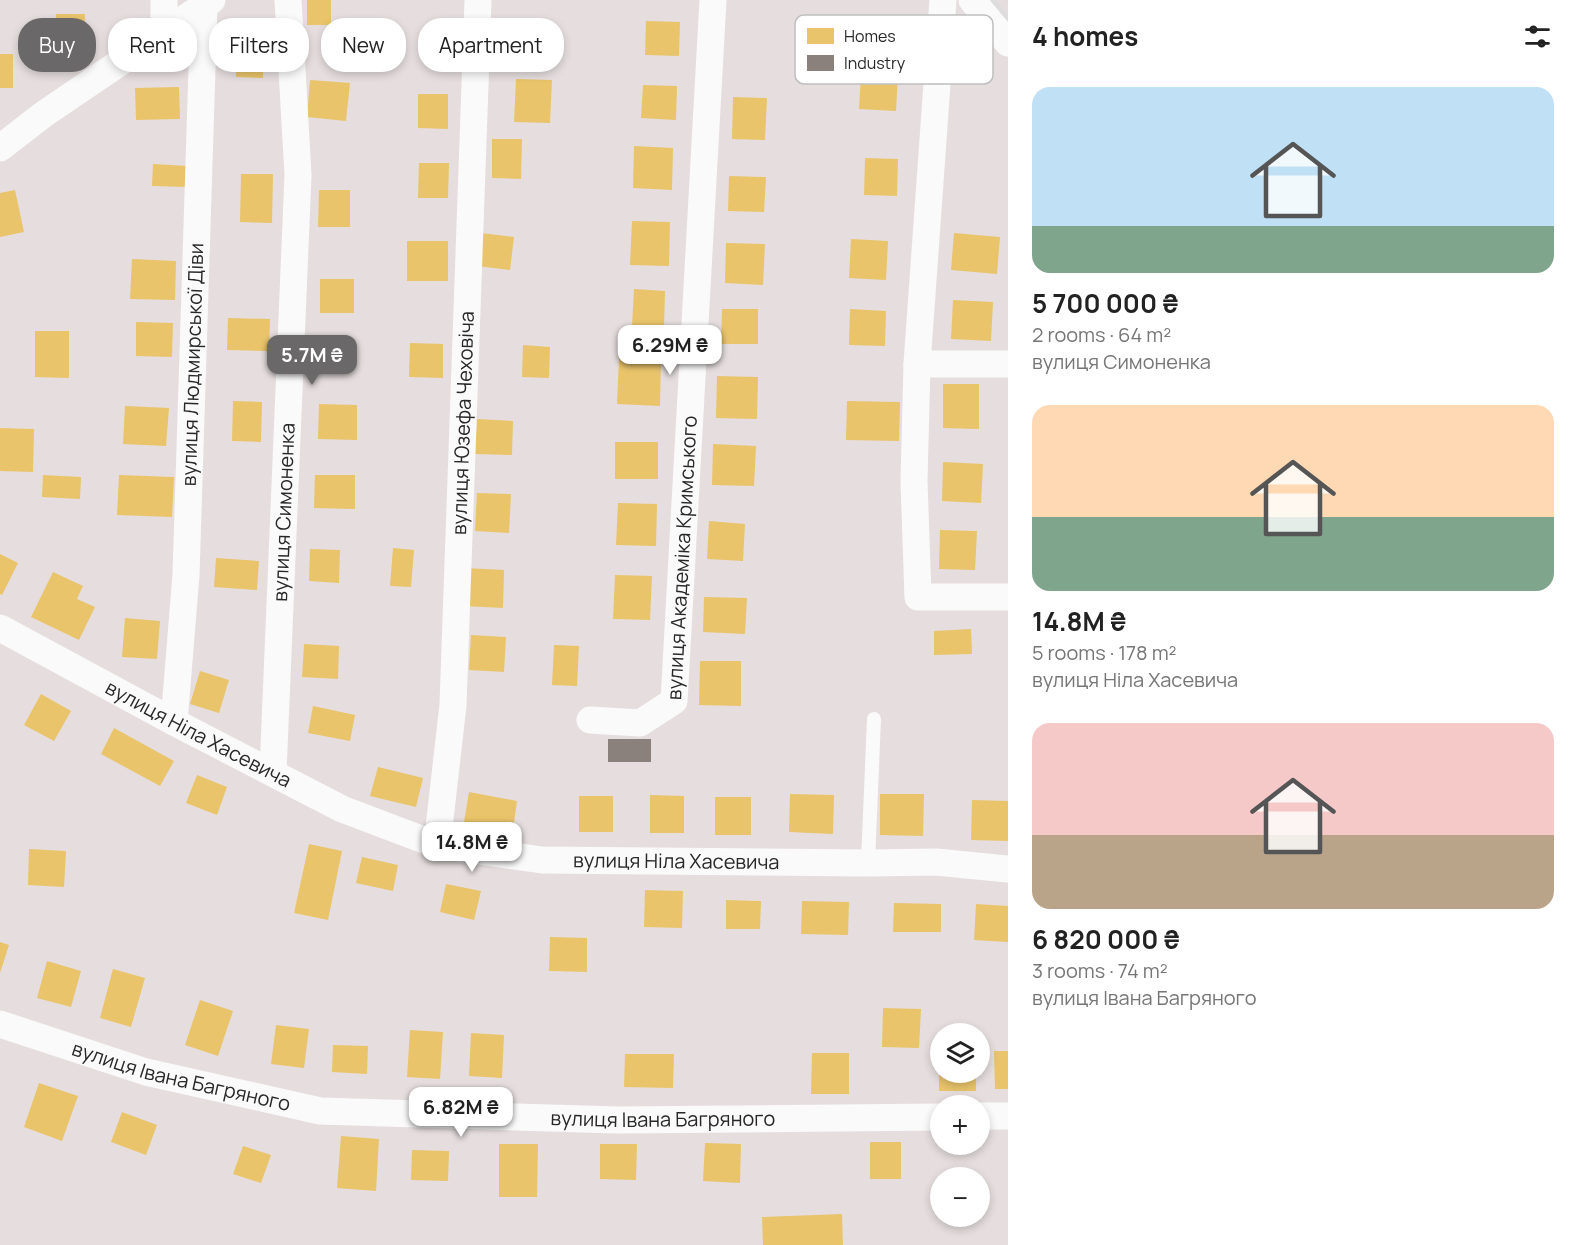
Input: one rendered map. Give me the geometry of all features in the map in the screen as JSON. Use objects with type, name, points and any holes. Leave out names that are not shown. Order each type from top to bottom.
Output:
[{"type":"street","points":[[164,0],[164,18]]},
{"type":"street","name":"вулиця Симоненка","points":[[273,772],[298,175],[288,0]]},
{"type":"street","name":"вулиця Юзефа Чеховіча","points":[[437,845],[453,705],[478,0]]},
{"type":"street","name":"вулиця Академіка Кримського","points":[[590,720],[640,723],[674,701],[713,0]]},
{"type":"street","points":[[942,15],[943,0]]},
{"type":"street","points":[[972,0],[985,15]]},
{"type":"street","points":[[185,18],[208,3]]},
{"type":"street","name":"вулиця Людмирської Діви","points":[[174,722],[186,575],[208,3]]},
{"type":"street","points":[[993,24],[1008,42]]},
{"type":"street","points":[[0,147],[108,70]]},
{"type":"street","points":[[937,84],[917,364],[914,481],[918,597],[1008,597]]},
{"type":"street","points":[[917,364],[1008,364]]},
{"type":"street","name":"вулиця Ніла Хасевича","points":[[0,628],[342,809],[437,845],[542,860],[936,862],[1008,869]]},
{"type":"street","name":"вулиця Івана Багряного","points":[[0,1024],[146,1071],[320,1111],[617,1120],[930,1117]]},
{"type":"street","points":[[990,1116],[1008,1116]]},
{"type":"lane","points":[[868,863],[874,719]]},
{"type":"building: Homes","points":[[307,0],[331,0],[331,18],[321,18],[321,25],[309,25],[309,18],[307,18]]},
{"type":"building: Homes","points":[[56,14],[85,14],[85,18],[56,18]]},
{"type":"building: Homes","points":[[646,21],[680,22],[679,56],[645,55]]},
{"type":"building: Homes","points":[[0,54],[13,54],[13,88],[0,88]]},
{"type":"building: Homes","points":[[236,72],[263,72],[263,78],[236,77]]},
{"type":"building: Homes","points":[[516,79],[552,80],[550,123],[514,122]]},
{"type":"building: Homes","points":[[310,80],[350,83],[346,121],[307,117]]},
{"type":"building: Homes","points":[[860,84],[898,84],[896,111],[859,109]]},
{"type":"building: Homes","points":[[643,85],[677,86],[676,120],[641,118]]},
{"type":"building: Homes","points":[[179,87],[180,119],[136,120],[135,88]]},
{"type":"building: Homes","points":[[418,94],[448,94],[448,129],[418,128]]},
{"type":"building: Homes","points":[[733,97],[767,98],[765,140],[732,139]]},
{"type":"building: Homes","points":[[492,139],[522,139],[521,179],[492,178]]},
{"type":"building: Homes","points":[[634,146],[673,148],[672,190],[633,188]]},
{"type":"building: Homes","points":[[865,158],[898,159],[897,196],[864,195]]},
{"type":"building: Homes","points":[[419,163],[449,163],[448,198],[418,198]]},
{"type":"building: Homes","points":[[153,164],[188,166],[187,187],[152,186]]},
{"type":"building: Homes","points":[[241,174],[273,174],[272,223],[240,222]]},
{"type":"building: Homes","points":[[729,176],[766,177],[764,212],[728,211]]},
{"type":"building: Homes","points":[[15,190],[24,232],[0,237],[0,193]]},
{"type":"building: Homes","points":[[319,190],[350,190],[350,227],[318,227]]},
{"type":"building: Homes","points":[[632,221],[670,222],[669,266],[630,265]]},
{"type":"building: Homes","points":[[481,233],[514,237],[510,270],[477,266]]},
{"type":"building: Homes","points":[[954,233],[1000,237],[997,274],[951,270]]},
{"type":"building: Homes","points":[[851,239],[888,241],[886,280],[849,278]]},
{"type":"building: Homes","points":[[407,241],[448,241],[448,281],[407,281]]},
{"type":"building: Homes","points":[[726,243],[765,244],[763,285],[725,283]]},
{"type":"building: Homes","points":[[132,259],[176,261],[175,300],[130,299]]},
{"type":"building: Homes","points":[[320,279],[354,279],[354,313],[320,313]]},
{"type":"building: Homes","points":[[634,289],[665,291],[664,327],[632,326]]},
{"type":"building: Homes","points":[[953,300],[993,302],[991,341],[951,339]]},
{"type":"building: Homes","points":[[722,309],[758,309],[758,344],[721,344]]},
{"type":"building: Homes","points":[[850,309],[886,311],[885,346],[849,345]]},
{"type":"building: Homes","points":[[228,318],[270,319],[269,351],[227,350]]},
{"type":"building: Homes","points":[[136,322],[173,323],[172,357],[136,356]]},
{"type":"building: Homes","points":[[35,331],[69,331],[69,378],[35,377]]},
{"type":"building: Homes","points":[[318,343],[347,343],[347,373],[318,373]]},
{"type":"building: Homes","points":[[410,343],[443,344],[443,378],[409,377]]},
{"type":"building: Homes","points":[[523,345],[550,347],[549,378],[522,377]]},
{"type":"building: Homes","points":[[619,359],[661,360],[660,406],[617,404]]},
{"type":"building: Homes","points":[[717,376],[758,377],[757,419],[716,418]]},
{"type":"building: Homes","points":[[943,384],[979,384],[979,429],[943,428]]},
{"type":"building: Homes","points":[[233,401],[262,402],[261,442],[232,441]]},
{"type":"building: Homes","points":[[847,401],[900,402],[899,441],[846,440]]},
{"type":"building: Homes","points":[[319,404],[357,405],[357,440],[318,439]]},
{"type":"building: Homes","points":[[125,406],[169,408],[166,446],[123,444]]},
{"type":"building: Homes","points":[[477,419],[513,421],[512,455],[475,454]]},
{"type":"building: Homes","points":[[0,428],[34,429],[33,472],[0,471]]},
{"type":"building: Homes","points":[[615,442],[658,442],[658,479],[615,479]]},
{"type":"building: Homes","points":[[713,444],[756,446],[754,486],[712,485]]},
{"type":"building: Homes","points":[[943,462],[983,464],[981,503],[942,501]]},
{"type":"building: Homes","points":[[43,475],[81,477],[80,499],[42,497]]},
{"type":"building: Homes","points":[[119,475],[174,477],[172,517],[117,515]]},
{"type":"building: Homes","points":[[315,475],[355,475],[355,509],[314,508]]},
{"type":"building: Homes","points":[[477,493],[511,494],[509,533],[475,531]]},
{"type":"building: Homes","points":[[618,503],[657,504],[656,546],[616,545]]},
{"type":"building: Homes","points":[[709,521],[745,524],[743,561],[707,559]]},
{"type":"building: Homes","points":[[940,530],[977,531],[975,570],[939,569]]},
{"type":"building: Homes","points":[[393,548],[414,550],[411,587],[390,586]]},
{"type":"building: Homes","points":[[310,549],[340,550],[339,583],[309,581]]},
{"type":"building: Homes","points":[[0,554],[18,563],[2,595],[0,594]]},
{"type":"building: Homes","points":[[216,558],[259,561],[257,590],[214,587]]},
{"type":"building: Homes","points":[[465,568],[504,570],[503,608],[463,606]]},
{"type":"building: Homes","points":[[53,572],[83,586],[77,599],[95,607],[79,640],[31,617]]},
{"type":"building: Homes","points":[[615,575],[652,576],[650,620],[613,619]]},
{"type":"building: Homes","points":[[704,597],[747,598],[745,634],[703,632]]},
{"type":"building: Homes","points":[[125,618],[160,621],[157,659],[122,657]]},
{"type":"building: Homes","points":[[971,629],[972,654],[934,655],[934,631]]},
{"type":"building: Homes","points":[[471,635],[506,637],[504,672],[469,670]]},
{"type":"building: Homes","points":[[304,644],[339,646],[338,679],[302,677]]},
{"type":"building: Homes","points":[[554,645],[579,646],[577,686],[552,685]]},
{"type":"building: Homes","points":[[700,661],[741,661],[741,706],[699,705]]},
{"type":"building: Homes","points":[[200,671],[229,680],[219,713],[190,704]]},
{"type":"building: Homes","points":[[41,694],[71,711],[54,741],[24,725]]},
{"type":"building: Homes","points":[[313,706],[355,715],[350,741],[308,733]]},
{"type":"building: Homes","points":[[114,728],[174,761],[160,786],[101,754]]},
{"type":"building: Homes","points":[[378,767],[423,778],[416,807],[370,796]]},
{"type":"building: Homes","points":[[197,775],[227,787],[217,815],[186,803]]},
{"type":"building: Homes","points":[[469,792],[517,801],[513,830],[464,822]]},
{"type":"building: Homes","points":[[790,794],[834,795],[833,834],[789,832]]},
{"type":"building: Homes","points":[[880,794],[924,794],[923,836],[880,835]]},
{"type":"building: Homes","points":[[650,795],[684,796],[684,833],[650,833]]},
{"type":"building: Homes","points":[[579,796],[613,796],[613,832],[579,832]]},
{"type":"building: Homes","points":[[715,797],[751,797],[751,835],[715,835]]},
{"type":"building: Homes","points":[[972,800],[1008,801],[1008,841],[971,840]]},
{"type":"building: Homes","points":[[309,844],[342,851],[328,920],[294,913]]},
{"type":"building: Homes","points":[[29,849],[66,851],[64,887],[28,885]]},
{"type":"building: Homes","points":[[362,857],[398,865],[393,891],[356,883]]},
{"type":"building: Homes","points":[[446,884],[481,891],[474,920],[440,912]]},
{"type":"building: Homes","points":[[645,890],[683,891],[682,928],[644,927]]},
{"type":"building: Homes","points":[[726,900],[761,901],[760,929],[726,929]]},
{"type":"building: Homes","points":[[802,901],[849,902],[848,935],[801,934]]},
{"type":"building: Homes","points":[[894,903],[941,904],[941,932],[893,932]]},
{"type":"building: Homes","points":[[976,904],[1008,906],[1008,942],[974,940]]},
{"type":"building: Homes","points":[[550,937],[587,938],[587,972],[549,971]]},
{"type":"building: Homes","points":[[0,942],[9,945],[0,973]]},
{"type":"building: Homes","points":[[47,961],[81,971],[71,1007],[37,998]]},
{"type":"building: Homes","points":[[113,969],[145,978],[131,1027],[100,1018]]},
{"type":"building: Homes","points":[[200,1000],[233,1011],[218,1056],[185,1045]]},
{"type":"building: Homes","points":[[883,1008],[921,1009],[919,1048],[882,1047]]},
{"type":"building: Homes","points":[[276,1025],[309,1029],[304,1068],[271,1064]]},
{"type":"building: Homes","points":[[410,1030],[443,1032],[440,1079],[407,1077]]},
{"type":"building: Homes","points":[[471,1033],[504,1035],[502,1078],[469,1076]]},
{"type":"building: Homes","points":[[333,1045],[368,1046],[367,1074],[332,1072]]},
{"type":"building: Homes","points":[[994,1051],[1008,1051],[1008,1089],[995,1089]]},
{"type":"building: Homes","points":[[812,1053],[849,1053],[849,1094],[811,1094]]},
{"type":"building: Homes","points":[[625,1054],[674,1054],[673,1088],[624,1087]]},
{"type":"building: Homes","points":[[39,1083],[78,1096],[62,1141],[24,1127]]},
{"type":"building: Homes","points":[[939,1083],[976,1083],[976,1091],[939,1091]]},
{"type":"building: Homes","points":[[122,1112],[157,1125],[146,1155],[111,1142]]},
{"type":"building: Homes","points":[[341,1136],[379,1139],[376,1191],[337,1188]]},
{"type":"building: Homes","points":[[870,1142],[901,1142],[901,1179],[870,1179]]},
{"type":"building: Homes","points":[[705,1143],[741,1144],[740,1183],[703,1181]]},
{"type":"building: Homes","points":[[499,1144],[538,1144],[537,1197],[499,1197]]},
{"type":"building: Homes","points":[[600,1144],[637,1144],[636,1180],[600,1179]]},
{"type":"building: Homes","points":[[243,1146],[271,1155],[261,1183],[233,1174]]},
{"type":"building: Homes","points":[[412,1150],[449,1151],[448,1181],[411,1180]]},
{"type":"building: Homes","points":[[842,1214],[843,1245],[763,1245],[762,1217]]},
{"type":"building: Industry","points":[[608,739],[651,739],[651,762],[608,762]]},
{"type":"railway","points":[[993,0],[1008,18]]}]
